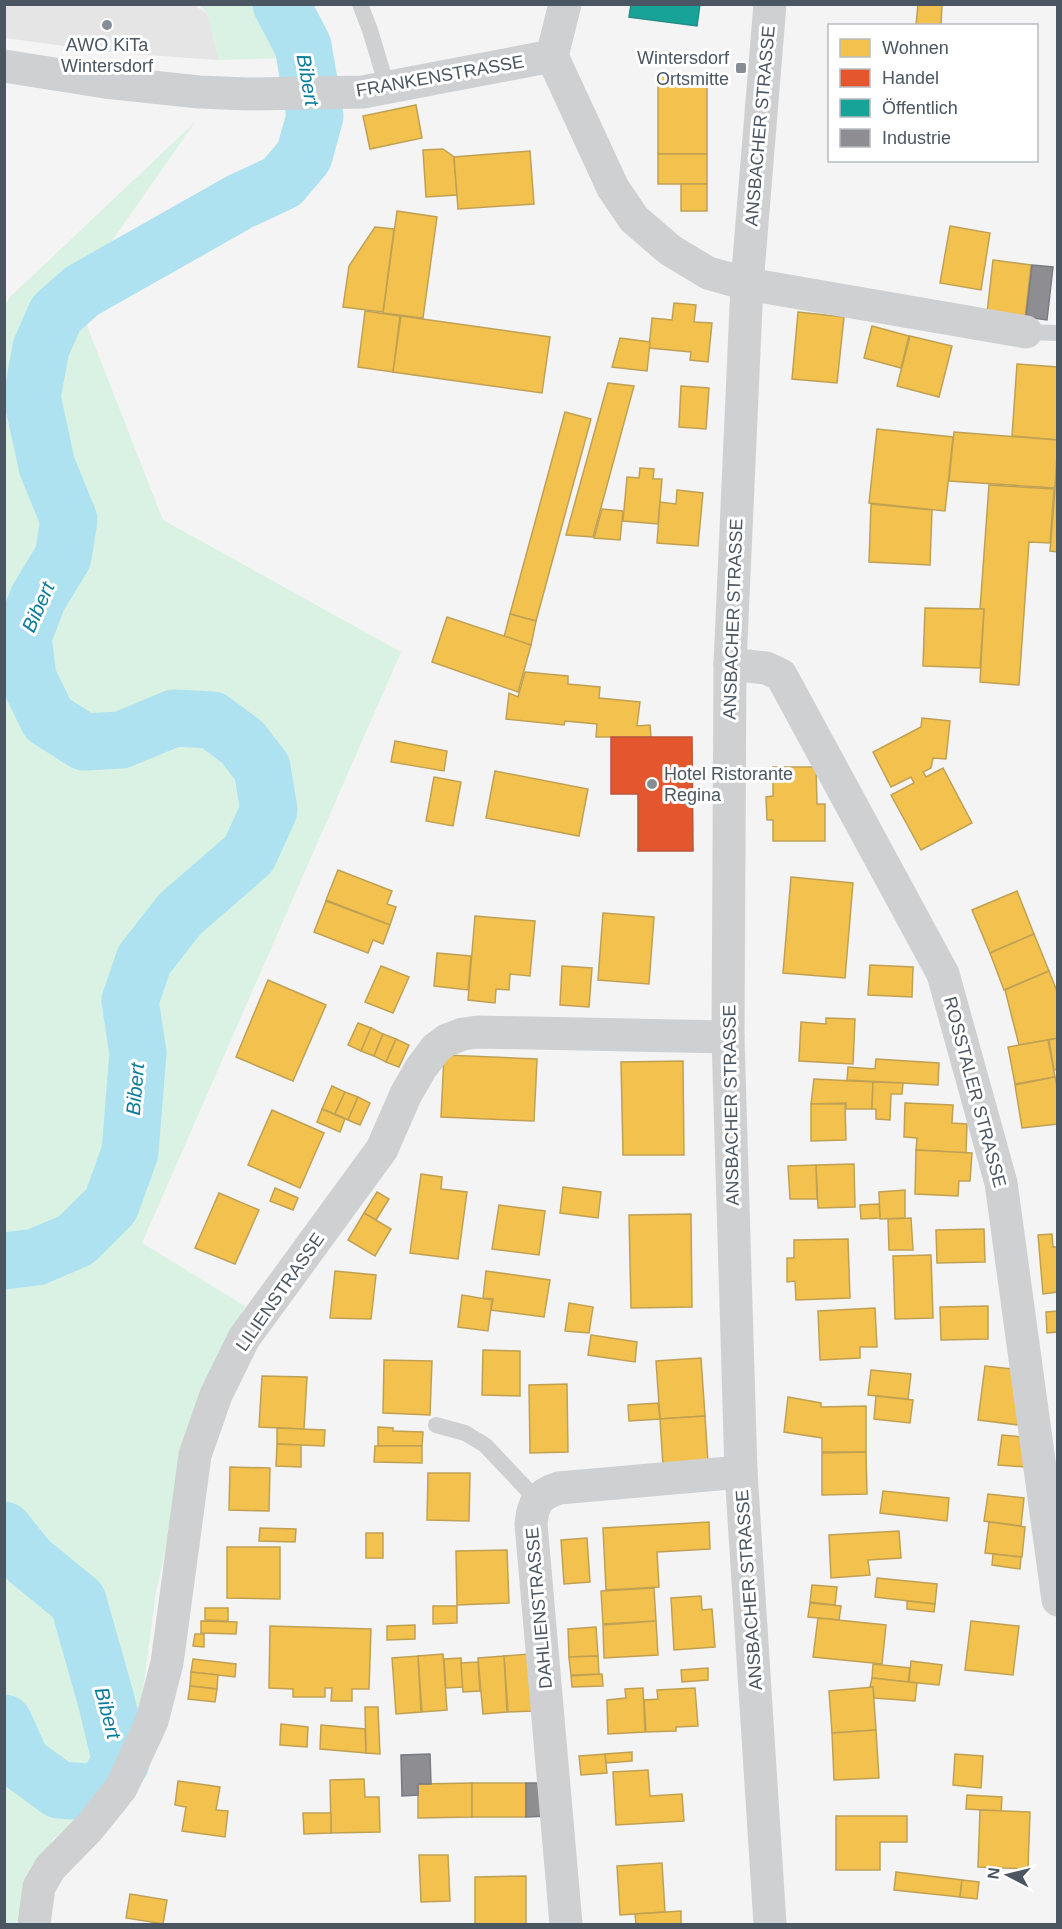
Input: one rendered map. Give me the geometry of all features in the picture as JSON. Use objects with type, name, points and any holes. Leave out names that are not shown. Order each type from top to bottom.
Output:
[{"type":"street","points":[[565,4],[552,56],[613,188],[634,219],[670,250],[708,273],[747,284],[1042,332]]},
{"type":"street","name":"ANSBACHER STRASSE","points":[[770,4],[747,284],[730,664],[728,1037],[741,1472],[770,1924]]},
{"type":"street","name":"FRANKENSTRASSE","points":[[4,66],[105,82],[199,92],[247,94],[375,89],[552,56]]},
{"type":"street","name":"ROSSTALER STRASSE","points":[[730,664],[766,668],[781,675],[943,974],[1001,1183],[1058,1600]]},
{"type":"street","name":"LILIENSTRASSE","points":[[34,1924],[39,1887],[50,1868],[89,1827],[121,1788],[152,1721],[167,1663],[195,1455],[216,1395],[244,1338],[382,1149],[420,1068],[436,1048],[447,1040],[463,1034],[478,1032],[728,1037]]},
{"type":"street","name":"DAHLIENSTRASSE","points":[[566,1924],[531,1524],[532,1511],[537,1500],[559,1488],[741,1472]]},
{"type":"lane","points":[[360,4],[370,30],[375,89]]},
{"type":"lane","points":[[436,1425],[465,1433],[485,1445],[537,1500]]},
{"type":"shaded area","name":"AWO KiTa Wintersdorf","points":[[5,5],[193,5],[207,13],[219,60],[117,53],[5,38]]},
{"type":"green space","points":[[199,5],[301,5],[326,57],[219,60],[207,13]]},
{"type":"green space","points":[[195,122],[77,291],[89,331],[163,520],[401,652],[142,1243],[245,1306],[194,1421],[156,1593],[141,1704],[107,1798],[53,1839],[15,1924],[5,1924],[5,305],[10,297]]},
{"type":"building: Wohnen","points":[[918,4],[942,4],[941,24],[916,24]]},
{"type":"building: Wohnen","points":[[658,74],[707,75],[707,154],[658,154]]},
{"type":"building: Wohnen","points":[[416,105],[422,138],[370,149],[363,116]]},
{"type":"building: Wohnen","points":[[443,149],[454,157],[457,195],[426,197],[423,150]]},
{"type":"building: Wohnen","points":[[530,151],[534,204],[458,209],[454,157]]},
{"type":"building: Wohnen","points":[[658,154],[707,154],[707,184],[658,184]]},
{"type":"building: Wohnen","points":[[681,184],[707,184],[707,211],[681,211]]},
{"type":"building: Wohnen","points":[[397,211],[437,217],[423,318],[383,313]]},
{"type":"building: Wohnen","points":[[950,226],[990,233],[981,290],[940,283]]},
{"type":"building: Wohnen","points":[[375,227],[394,229],[383,312],[343,307],[349,266]]},
{"type":"building: Wohnen","points":[[993,260],[1031,265],[1025,318],[987,313]]},
{"type":"building: Wohnen","points":[[674,303],[696,305],[694,322],[712,323],[708,362],[690,360],[691,352],[649,348],[652,318],[672,320]]},
{"type":"building: Wohnen","points":[[365,311],[400,316],[393,372],[358,367]]},
{"type":"building: Wohnen","points":[[798,312],[844,317],[837,383],[792,379]]},
{"type":"building: Wohnen","points":[[401,316],[550,337],[542,393],[393,372]]},
{"type":"building: Wohnen","points":[[872,326],[909,336],[901,368],[864,358]]},
{"type":"building: Wohnen","points":[[910,336],[952,346],[939,397],[897,386]]},
{"type":"building: Wohnen","points":[[620,338],[650,342],[647,371],[612,367]]},
{"type":"building: Wohnen","points":[[1017,364],[1058,367],[1058,440],[1012,436]]},
{"type":"building: Wohnen","points":[[608,383],[634,386],[593,537],[566,535]]},
{"type":"building: Wohnen","points":[[681,386],[709,388],[706,429],[679,427]]},
{"type":"building: Wohnen","points":[[565,412],[591,419],[536,621],[510,614]]},
{"type":"building: Wohnen","points":[[877,429],[953,437],[945,511],[869,503]]},
{"type":"building: Wohnen","points":[[954,432],[1058,440],[1055,488],[949,481]]},
{"type":"building: Wohnen","points":[[1058,452],[1058,552],[1050,551]]},
{"type":"building: Wohnen","points":[[640,468],[654,469],[653,479],[662,479],[658,524],[623,521],[627,477],[639,478]]},
{"type":"building: Wohnen","points":[[989,485],[1054,489],[1050,543],[1029,542],[1019,685],[980,682],[984,609],[980,609]]},
{"type":"building: Wohnen","points":[[677,490],[703,493],[698,546],[657,543],[660,502],[676,504]]},
{"type":"building: Wohnen","points":[[871,504],[932,510],[930,565],[869,562]]},
{"type":"building: Wohnen","points":[[602,509],[623,511],[620,540],[594,538]]},
{"type":"building: Wohnen","points":[[925,608],[984,609],[980,668],[923,666]]},
{"type":"building: Wohnen","points":[[510,614],[536,621],[531,645],[504,637]]},
{"type":"building: Wohnen","points":[[447,617],[531,645],[518,692],[432,662]]},
{"type":"building: Wohnen","points":[[525,672],[568,676],[568,684],[600,687],[599,698],[640,702],[637,726],[650,725],[651,737],[596,737],[597,724],[565,721],[564,725],[506,719],[509,693],[518,697]]},
{"type":"building: Wohnen","points":[[922,718],[950,721],[946,759],[933,758],[931,768],[923,772],[926,777],[943,768],[972,823],[921,850],[891,795],[914,783],[911,777],[891,787],[873,752],[921,727]]},
{"type":"building: Wohnen","points":[[395,741],[447,751],[444,771],[391,762]]},
{"type":"building: Wohnen","points":[[773,767],[816,767],[817,804],[825,804],[825,841],[773,841],[773,820],[767,820],[766,797],[773,796]]},
{"type":"building: Wohnen","points":[[495,771],[588,789],[579,836],[486,818]]},
{"type":"building: Wohnen","points":[[434,777],[461,782],[453,826],[426,821]]},
{"type":"building: Wohnen","points":[[338,870],[392,891],[387,904],[396,907],[390,925],[326,900]]},
{"type":"building: Wohnen","points":[[791,877],[853,883],[845,978],[783,973]]},
{"type":"building: Wohnen","points":[[1017,891],[1034,934],[990,953],[972,910]]},
{"type":"building: Wohnen","points":[[326,901],[390,925],[383,944],[373,940],[368,953],[314,932]]},
{"type":"building: Wohnen","points":[[603,913],[654,917],[649,984],[598,980]]},
{"type":"building: Wohnen","points":[[475,916],[535,921],[530,976],[510,974],[509,990],[496,989],[495,1003],[468,1000]]},
{"type":"building: Wohnen","points":[[1034,934],[1049,971],[1004,990],[990,953]]},
{"type":"building: Wohnen","points":[[437,953],[471,956],[468,990],[434,986]]},
{"type":"building: Wohnen","points":[[870,965],[913,967],[912,997],[868,995]]},
{"type":"building: Wohnen","points":[[381,966],[409,977],[393,1013],[365,1002]]},
{"type":"building: Wohnen","points":[[562,966],[592,968],[589,1007],[560,1005]]},
{"type":"building: Wohnen","points":[[1049,971],[1058,994],[1058,1038],[1019,1045],[1005,990]]},
{"type":"building: Wohnen","points":[[268,980],[326,1005],[293,1081],[236,1057]]},
{"type":"building: Wohnen","points":[[826,1018],[855,1019],[853,1064],[799,1061],[801,1022],[826,1024]]},
{"type":"building: Wohnen","points":[[358,1023],[371,1028],[361,1051],[348,1045]]},
{"type":"building: Wohnen","points":[[371,1028],[383,1034],[374,1056],[361,1051]]},
{"type":"building: Wohnen","points":[[383,1034],[396,1039],[386,1062],[374,1056]]},
{"type":"building: Wohnen","points":[[1058,1038],[1058,1069],[1054,1070],[1049,1040]]},
{"type":"building: Wohnen","points":[[396,1039],[409,1045],[399,1067],[386,1062]]},
{"type":"building: Wohnen","points":[[1048,1040],[1055,1077],[1015,1084],[1008,1047]]},
{"type":"building: Wohnen","points":[[444,1055],[537,1059],[534,1121],[441,1117]]},
{"type":"building: Wohnen","points":[[876,1059],[939,1063],[938,1085],[847,1080],[848,1067],[875,1069]]},
{"type":"building: Wohnen","points":[[683,1061],[684,1155],[623,1155],[621,1062]]},
{"type":"building: Wohnen","points":[[1055,1077],[1058,1091],[1058,1124],[1022,1128],[1015,1085]]},
{"type":"building: Wohnen","points":[[814,1079],[873,1082],[872,1109],[846,1109],[846,1103],[811,1104]]},
{"type":"building: Wohnen","points":[[873,1082],[903,1083],[902,1094],[891,1094],[890,1120],[876,1119],[876,1109],[872,1109]]},
{"type":"building: Wohnen","points":[[332,1086],[345,1092],[335,1114],[322,1109]]},
{"type":"building: Wohnen","points":[[345,1092],[358,1097],[348,1120],[335,1114]]},
{"type":"building: Wohnen","points":[[358,1097],[370,1103],[360,1125],[348,1120]]},
{"type":"building: Wohnen","points":[[905,1103],[953,1105],[952,1123],[967,1124],[966,1153],[916,1150],[917,1138],[904,1137]]},
{"type":"building: Wohnen","points":[[811,1104],[845,1104],[846,1140],[811,1141]]},
{"type":"building: Wohnen","points":[[322,1109],[345,1119],[340,1132],[317,1122]]},
{"type":"building: Wohnen","points":[[272,1110],[324,1133],[300,1188],[248,1165]]},
{"type":"building: Wohnen","points":[[916,1150],[972,1153],[970,1181],[959,1181],[958,1196],[915,1194]]},
{"type":"building: Wohnen","points":[[854,1164],[855,1207],[818,1208],[816,1165]]},
{"type":"building: Wohnen","points":[[816,1165],[817,1199],[790,1199],[788,1166]]},
{"type":"building: Wohnen","points":[[421,1174],[442,1177],[441,1189],[467,1192],[458,1259],[410,1253]]},
{"type":"building: Wohnen","points":[[563,1187],[601,1192],[598,1218],[560,1213]]},
{"type":"building: Wohnen","points":[[275,1188],[298,1198],[293,1210],[270,1201]]},
{"type":"building: Wohnen","points":[[905,1190],[905,1218],[880,1219],[879,1192]]},
{"type":"building: Wohnen","points":[[377,1192],[389,1199],[376,1220],[364,1213]]},
{"type":"building: Wohnen","points":[[219,1193],[259,1210],[235,1264],[195,1248]]},
{"type":"building: Wohnen","points":[[879,1204],[880,1218],[861,1219],[860,1205]]},
{"type":"building: Wohnen","points":[[499,1205],[545,1211],[539,1255],[492,1249]]},
{"type":"building: Wohnen","points":[[364,1213],[391,1229],[375,1256],[348,1240]]},
{"type":"building: Wohnen","points":[[691,1214],[692,1307],[631,1308],[629,1215]]},
{"type":"building: Wohnen","points":[[911,1218],[913,1250],[889,1250],[888,1219]]},
{"type":"building: Wohnen","points":[[984,1229],[985,1262],[937,1263],[936,1230]]},
{"type":"building: Wohnen","points":[[1052,1234],[1053,1247],[1058,1247],[1058,1292],[1043,1294],[1038,1235]]},
{"type":"building: Wohnen","points":[[848,1239],[850,1298],[796,1300],[795,1281],[787,1282],[787,1258],[794,1258],[794,1240]]},
{"type":"building: Wohnen","points":[[931,1255],[933,1318],[895,1319],[893,1256]]},
{"type":"building: Wohnen","points":[[335,1271],[376,1275],[371,1319],[330,1318]]},
{"type":"building: Wohnen","points":[[486,1271],[550,1280],[544,1317],[491,1310],[493,1299],[483,1298]]},
{"type":"building: Wohnen","points":[[462,1295],[492,1300],[488,1331],[458,1327]]},
{"type":"building: Wohnen","points":[[569,1303],[593,1307],[589,1333],[565,1331]]},
{"type":"building: Wohnen","points":[[988,1306],[988,1339],[941,1340],[940,1307]]},
{"type":"building: Wohnen","points":[[875,1308],[877,1347],[860,1347],[860,1358],[820,1360],[818,1311]]},
{"type":"building: Wohnen","points":[[1058,1311],[1058,1332],[1047,1333],[1046,1312]]},
{"type":"building: Wohnen","points":[[591,1335],[637,1342],[635,1362],[588,1355]]},
{"type":"building: Wohnen","points":[[483,1350],[520,1351],[520,1396],[482,1395]]},
{"type":"building: Wohnen","points":[[701,1358],[705,1416],[660,1419],[656,1361]]},
{"type":"building: Wohnen","points":[[384,1360],[432,1361],[430,1415],[383,1413]]},
{"type":"building: Wohnen","points":[[985,1366],[1012,1369],[1019,1425],[978,1420]]},
{"type":"building: Wohnen","points":[[871,1370],[911,1374],[908,1399],[868,1395]]},
{"type":"building: Wohnen","points":[[262,1376],[307,1377],[304,1429],[259,1427]]},
{"type":"building: Wohnen","points":[[567,1384],[568,1452],[530,1453],[529,1385]]},
{"type":"building: Wohnen","points":[[876,1396],[913,1400],[910,1423],[874,1419]]},
{"type":"building: Wohnen","points":[[788,1397],[821,1403],[821,1407],[866,1406],[866,1452],[822,1452],[822,1438],[784,1432]]},
{"type":"building: Wohnen","points":[[658,1403],[660,1419],[629,1421],[628,1405]]},
{"type":"building: Wohnen","points":[[705,1416],[708,1463],[663,1466],[660,1419]]},
{"type":"building: Wohnen","points":[[378,1427],[393,1428],[393,1431],[423,1432],[422,1446],[378,1446]]},
{"type":"building: Wohnen","points":[[277,1428],[325,1430],[324,1446],[277,1444]]},
{"type":"building: Wohnen","points":[[1002,1435],[1022,1437],[1026,1467],[998,1465]]},
{"type":"building: Wohnen","points":[[277,1444],[301,1445],[301,1467],[276,1466]]},
{"type":"building: Wohnen","points":[[375,1446],[422,1446],[422,1463],[374,1462]]},
{"type":"building: Wohnen","points":[[866,1452],[867,1494],[822,1495],[822,1453]]},
{"type":"building: Wohnen","points":[[230,1467],[270,1468],[269,1511],[229,1510]]},
{"type":"building: Wohnen","points":[[428,1473],[470,1473],[469,1521],[427,1520]]},
{"type":"building: Wohnen","points":[[883,1491],[949,1498],[947,1521],[880,1513]]},
{"type":"building: Wohnen","points":[[988,1494],[1024,1498],[1021,1526],[984,1521]]},
{"type":"building: Wohnen","points":[[709,1522],[710,1549],[657,1552],[659,1587],[606,1590],[603,1528]]},
{"type":"building: Wohnen","points":[[989,1522],[1025,1527],[1022,1557],[985,1553]]},
{"type":"building: Wohnen","points":[[260,1528],[296,1529],[295,1542],[259,1541]]},
{"type":"building: Wohnen","points":[[899,1531],[901,1558],[868,1560],[870,1575],[831,1578],[829,1535]]},
{"type":"building: Wohnen","points":[[366,1533],[383,1533],[383,1558],[366,1558]]},
{"type":"building: Wohnen","points":[[587,1538],[590,1582],[564,1584],[561,1540]]},
{"type":"building: Wohnen","points":[[227,1547],[280,1547],[280,1599],[227,1598]]},
{"type":"building: Wohnen","points":[[507,1550],[509,1603],[457,1605],[456,1551]]},
{"type":"building: Wohnen","points":[[993,1554],[1021,1557],[1020,1569],[992,1565]]},
{"type":"building: Wohnen","points":[[877,1578],[937,1584],[935,1604],[875,1597]]},
{"type":"building: Wohnen","points":[[812,1585],[837,1587],[835,1605],[810,1602]]},
{"type":"building: Wohnen","points":[[654,1588],[656,1621],[603,1624],[601,1591]]},
{"type":"building: Wohnen","points":[[701,1596],[702,1610],[712,1609],[715,1647],[674,1650],[671,1598]]},
{"type":"building: Wohnen","points":[[907,1601],[935,1604],[934,1612],[907,1609]]},
{"type":"building: Wohnen","points":[[810,1603],[841,1606],[839,1620],[808,1617]]},
{"type":"building: Wohnen","points":[[433,1606],[457,1606],[457,1623],[433,1624]]},
{"type":"building: Wohnen","points":[[205,1608],[228,1608],[228,1621],[205,1620]]},
{"type":"building: Wohnen","points":[[818,1618],[886,1625],[882,1664],[813,1657]]},
{"type":"building: Wohnen","points":[[201,1621],[237,1622],[236,1634],[201,1633]]},
{"type":"building: Wohnen","points":[[656,1621],[658,1655],[604,1658],[603,1625]]},
{"type":"building: Wohnen","points":[[971,1621],[1019,1626],[1013,1675],[965,1670]]},
{"type":"building: Wohnen","points":[[415,1625],[415,1639],[387,1640],[387,1626]]},
{"type":"building: Wohnen","points":[[270,1626],[371,1629],[369,1689],[352,1689],[352,1701],[331,1701],[332,1688],[325,1688],[325,1697],[293,1697],[293,1689],[269,1688]]},
{"type":"building: Wohnen","points":[[596,1627],[598,1656],[569,1657],[568,1629]]},
{"type":"building: Wohnen","points":[[195,1634],[204,1634],[204,1647],[193,1646]]},
{"type":"building: Wohnen","points":[[443,1654],[447,1710],[422,1712],[418,1656]]},
{"type":"building: Wohnen","points":[[529,1654],[533,1711],[508,1712],[504,1656]]},
{"type":"building: Wohnen","points":[[418,1656],[421,1712],[396,1714],[392,1658]]},
{"type":"building: Wohnen","points":[[504,1656],[507,1712],[483,1714],[478,1658]]},
{"type":"building: Wohnen","points":[[598,1656],[599,1674],[571,1675],[569,1657]]},
{"type":"building: Wohnen","points":[[461,1658],[463,1687],[446,1688],[444,1659]]},
{"type":"building: Wohnen","points":[[193,1659],[236,1664],[235,1677],[191,1672]]},
{"type":"building: Wohnen","points":[[911,1661],[942,1665],[939,1685],[909,1682]]},
{"type":"building: Wohnen","points":[[478,1662],[480,1691],[463,1692],[461,1663]]},
{"type":"building: Wohnen","points":[[873,1664],[910,1668],[908,1682],[872,1678]]},
{"type":"building: Wohnen","points":[[708,1668],[708,1680],[682,1682],[681,1670]]},
{"type":"building: Wohnen","points":[[191,1672],[218,1675],[217,1689],[190,1686]]},
{"type":"building: Wohnen","points":[[602,1674],[603,1686],[572,1687],[571,1676]]},
{"type":"building: Wohnen","points":[[872,1678],[917,1683],[915,1701],[874,1698],[873,1687],[870,1687]]},
{"type":"building: Wohnen","points":[[190,1686],[217,1689],[215,1702],[188,1699]]},
{"type":"building: Wohnen","points":[[873,1687],[876,1730],[832,1733],[829,1691]]},
{"type":"building: Wohnen","points":[[643,1688],[645,1732],[608,1734],[607,1700],[626,1698],[625,1689]]},
{"type":"building: Wohnen","points":[[695,1688],[698,1726],[676,1727],[676,1731],[646,1732],[644,1700],[658,1699],[657,1690]]},
{"type":"building: Wohnen","points":[[365,1707],[378,1707],[380,1754],[366,1753]]},
{"type":"building: Wohnen","points":[[281,1724],[308,1727],[307,1747],[280,1745]]},
{"type":"building: Wohnen","points":[[321,1725],[365,1729],[366,1753],[320,1749]]},
{"type":"building: Wohnen","points":[[876,1730],[879,1778],[834,1780],[832,1733]]},
{"type":"building: Wohnen","points":[[632,1752],[632,1761],[606,1763],[605,1754]]},
{"type":"building: Wohnen","points":[[605,1754],[607,1773],[581,1775],[579,1756]]},
{"type":"building: Wohnen","points":[[955,1754],[983,1756],[981,1788],[953,1785]]},
{"type":"building: Wohnen","points":[[648,1770],[650,1796],[682,1794],[684,1821],[616,1825],[613,1772]]},
{"type":"building: Wohnen","points":[[364,1779],[365,1797],[379,1797],[380,1832],[331,1833],[330,1780]]},
{"type":"building: Wohnen","points":[[178,1781],[220,1787],[216,1810],[228,1811],[225,1837],[182,1831],[186,1807],[175,1805]]},
{"type":"building: Wohnen","points":[[472,1783],[472,1817],[418,1818],[418,1784]]},
{"type":"building: Wohnen","points":[[472,1783],[526,1783],[526,1817],[472,1817]]},
{"type":"building: Wohnen","points":[[967,1795],[1002,1797],[1001,1811],[966,1809]]},
{"type":"building: Wohnen","points":[[980,1810],[1030,1812],[1028,1869],[978,1867]]},
{"type":"building: Wohnen","points":[[303,1813],[331,1813],[331,1833],[304,1834]]},
{"type":"building: Wohnen","points":[[836,1816],[907,1816],[907,1842],[880,1842],[880,1870],[836,1870]]},
{"type":"building: Wohnen","points":[[419,1855],[448,1855],[450,1901],[421,1902]]},
{"type":"building: Wohnen","points":[[662,1863],[665,1912],[620,1915],[617,1866]]},
{"type":"building: Wohnen","points":[[896,1872],[962,1880],[960,1897],[894,1890]]},
{"type":"building: Wohnen","points":[[526,1876],[526,1924],[475,1924],[475,1877]]},
{"type":"building: Wohnen","points":[[962,1880],[979,1882],[977,1899],[960,1897]]},
{"type":"building: Wohnen","points":[[130,1894],[167,1900],[163,1924],[126,1918]]},
{"type":"building: Wohnen","points":[[681,1911],[681,1924],[636,1924],[635,1914]]},
{"type":"building: Handel","name":"Hotel Ristorante Regina","points":[[611,737],[692,737],[693,851],[638,851],[638,794],[611,794]]},
{"type":"building: Öffentlich","points":[[631,4],[700,4],[697,26],[629,17]]},
{"type":"building: Industrie","points":[[1032,265],[1053,267],[1047,320],[1026,317]]},
{"type":"building: Industrie","points":[[430,1754],[431,1784],[418,1784],[418,1795],[402,1796],[401,1755]]},
{"type":"building: Industrie","points":[[526,1783],[547,1783],[549,1816],[526,1817]]},
{"type":"waterway","name":"Bibert","points":[[4,1261],[36,1257],[76,1240],[111,1205],[130,1152],[138,1053],[130,1001],[144,960],[180,914],[249,854],[269,810],[262,768],[242,742],[212,720],[174,718],[121,740],[84,742],[48,719],[28,678],[23,637],[38,598],[63,557],[69,520],[47,466],[32,397],[41,348],[56,314],[82,291],[241,201],[282,182],[304,156],[315,116],[303,46],[281,4]]},
{"type":"waterway","name":"Bibert","points":[[4,1530],[29,1561],[78,1601],[121,1762],[102,1793],[59,1790],[22,1763],[4,1723]]},
{"type":"place","name":"AWO KiTa Wintersdorf","points":[[107,25]]},
{"type":"place","name":"Wintersdorf Ortsmitte","points":[[741,68]]},
{"type":"place","name":"Hotel Ristorante Regina","points":[[652,784]]}]
